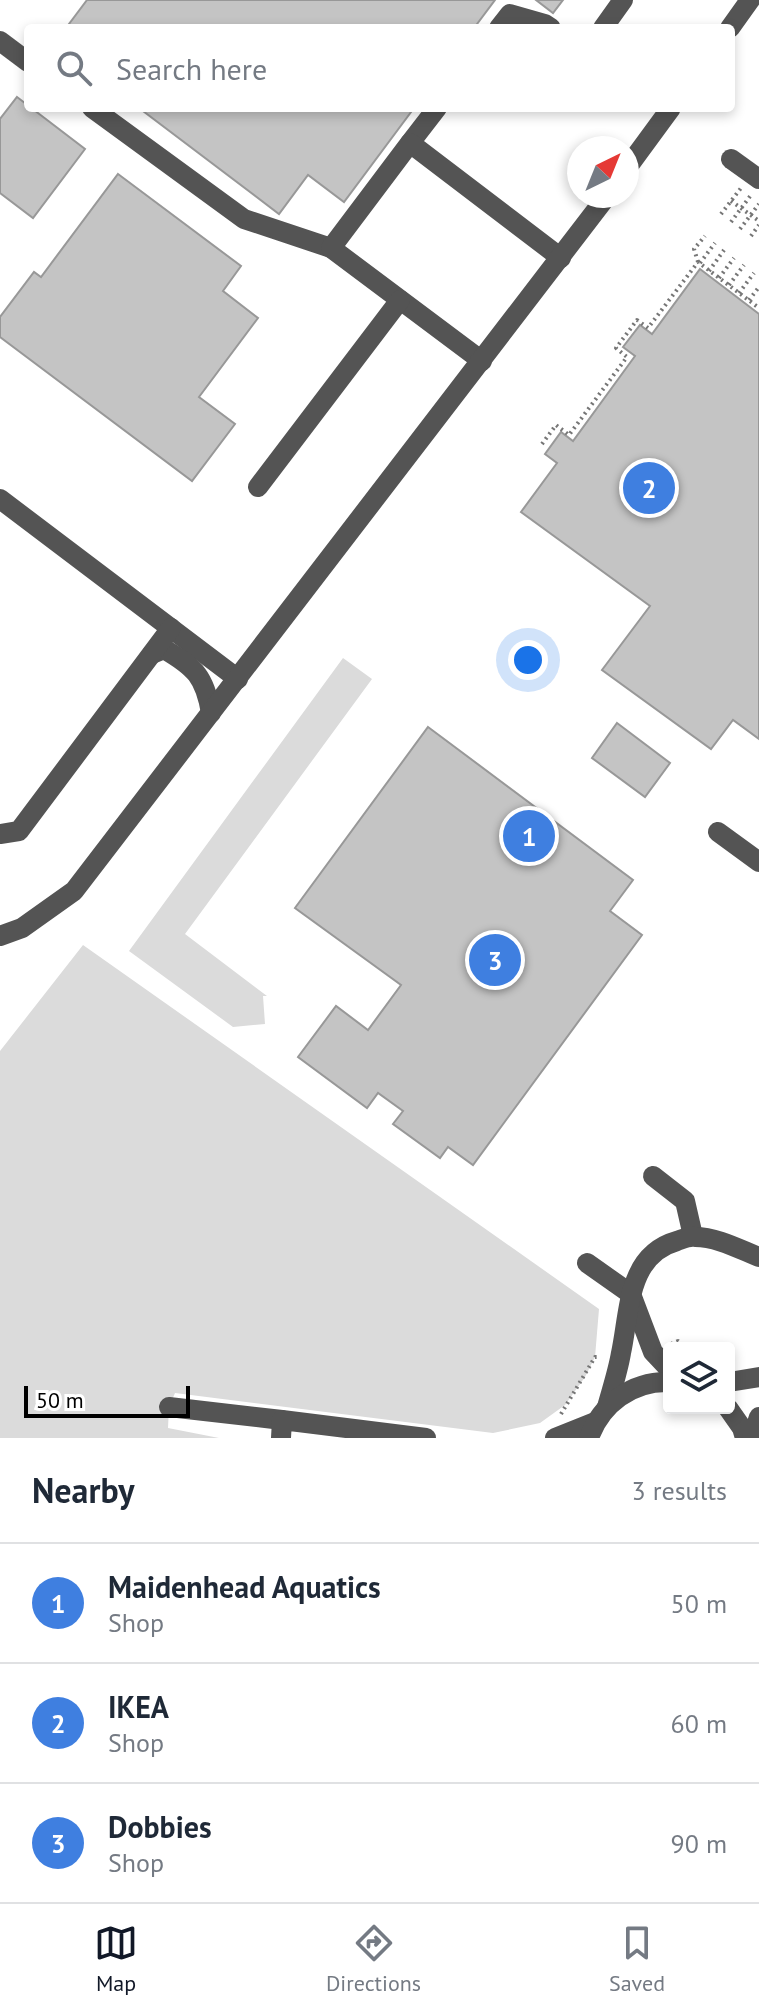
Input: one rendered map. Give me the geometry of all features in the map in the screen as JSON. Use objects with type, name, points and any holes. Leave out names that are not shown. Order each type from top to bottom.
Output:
[{"type":"street","points":[[606,24],[623,0]]},
{"type":"street","points":[[733,24],[750,0]]},
{"type":"street","points":[[502,24],[510,14],[545,24]]},
{"type":"street","points":[[0,41],[24,59]]},
{"type":"street","points":[[97,112],[244,219],[331,248],[482,361]]},
{"type":"street","points":[[331,248],[434,112]]},
{"type":"street","points":[[639,150],[663,112]]},
{"type":"street","points":[[410,143],[561,258]]},
{"type":"street","points":[[731,159],[751,187]]},
{"type":"street","points":[[0,936],[22,928],[74,891],[598,208]]},
{"type":"street","points":[[258,487],[400,300]]},
{"type":"street","points":[[0,499],[238,679]]},
{"type":"street","points":[[0,834],[19,831],[171,628]]},
{"type":"street","points":[[152,654],[164,649],[183,660],[202,678],[211,713]]},
{"type":"street","points":[[718,832],[759,862]]},
{"type":"street","points":[[653,1176],[685,1201],[693,1236]]},
{"type":"street","points":[[597,1422],[621,1355],[631,1294],[649,1255],[665,1244],[693,1236],[715,1239],[759,1257]]},
{"type":"street","points":[[587,1263],[631,1294],[653,1352],[663,1363]]},
{"type":"street","points":[[735,1381],[759,1377]]},
{"type":"street","points":[[555,1438],[597,1422],[616,1399],[644,1385],[663,1383]]},
{"type":"street","points":[[169,1407],[281,1429],[426,1438]]},
{"type":"street","points":[[732,1414],[745,1438]]},
{"type":"street","points":[[752,1438],[759,1417]]},
{"type":"path","points":[[721,214],[731,201],[751,187]]},
{"type":"path","points":[[731,222],[751,187]]},
{"type":"path","points":[[731,201],[759,223],[751,236]]},
{"type":"path","points":[[740,229],[759,204]]},
{"type":"path","points":[[705,236],[694,249],[699,262],[759,308]]},
{"type":"path","points":[[542,444],[556,425],[569,435],[627,357],[616,348],[637,320],[648,328],[715,243]]},
{"type":"path","points":[[709,271],[724,250]]},
{"type":"path","points":[[719,278],[734,258]]},
{"type":"path","points":[[729,285],[744,265]]},
{"type":"path","points":[[739,293],[754,273]]},
{"type":"path","points":[[749,300],[759,287]]},
{"type":"shaded area","points":[[343,658],[372,679],[185,934],[267,996],[263,996],[265,1024],[233,1027],[129,951]]},
{"type":"shaded area","points":[[83,945],[599,1309],[595,1357],[565,1405],[540,1423],[493,1433],[175,1393],[169,1407],[168,1428],[219,1438],[0,1438],[0,1051]]},
{"type":"building","points":[[87,0],[495,0],[477,24],[69,24]]},
{"type":"building","points":[[536,0],[563,0],[553,13]]},
{"type":"building","points":[[17,97],[24,102],[24,112],[37,112],[85,149],[33,218],[0,193],[0,119]]},
{"type":"building","points":[[144,112],[411,112],[344,202],[308,175],[279,214]]},
{"type":"building","points":[[118,174],[241,266],[223,291],[258,318],[199,397],[235,424],[192,481],[0,337],[0,317],[34,272],[41,277]]},
{"type":"building","points":[[700,269],[759,314],[759,739],[733,720],[711,749],[602,670],[650,606],[521,512],[557,463],[545,454],[561,432],[573,441],[635,356],[623,347],[640,325],[652,334]]},
{"type":"building","points":[[617,723],[670,763],[645,797],[592,758]]},
{"type":"building","points":[[428,727],[633,880],[610,911],[642,935],[473,1165],[448,1147],[440,1158],[393,1124],[403,1111],[378,1093],[367,1108],[298,1057],[336,1006],[368,1030],[401,985],[295,908]]},
{"type":"place","name":"IKEA","points":[[649,488]]},
{"type":"place","name":"Maidenhead Aquatics","points":[[529,836]]},
{"type":"place","name":"Dobbies","points":[[495,960]]}]
